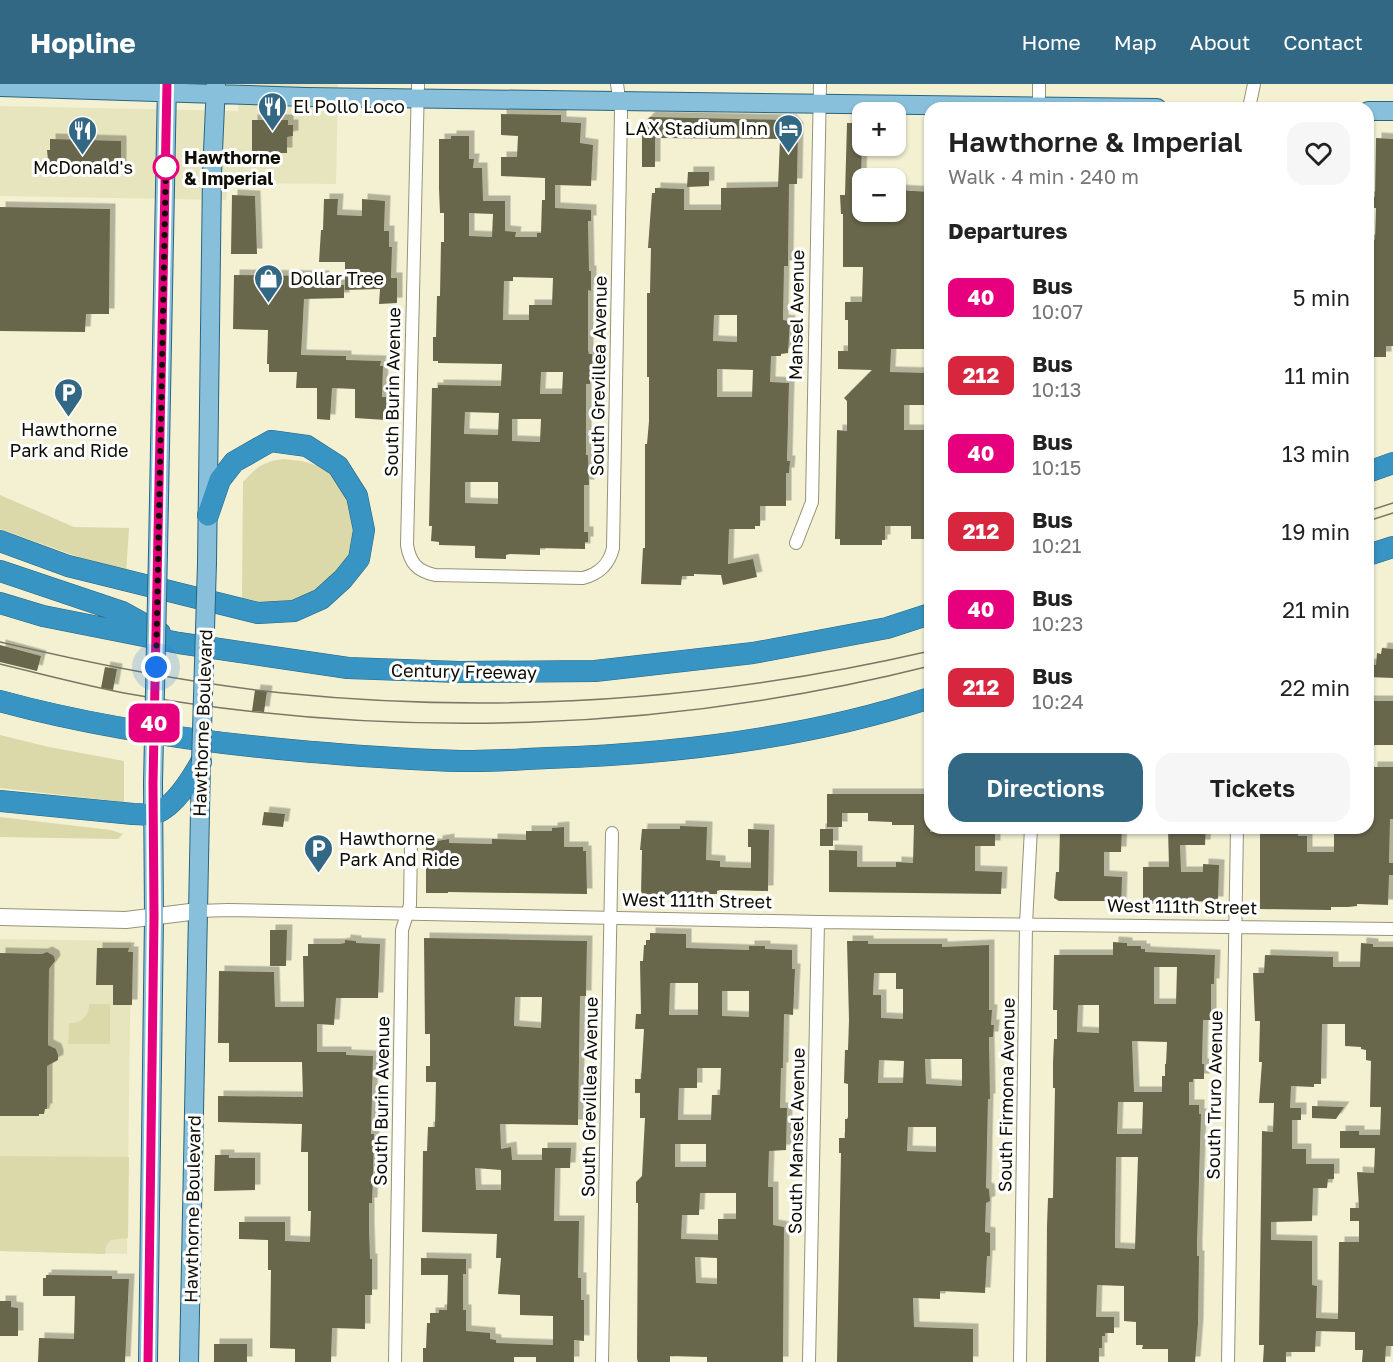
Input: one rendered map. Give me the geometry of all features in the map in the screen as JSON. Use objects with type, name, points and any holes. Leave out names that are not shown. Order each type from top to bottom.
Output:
[{"type":"highway","points":[[0,541],[68,566],[258,613],[294,611],[321,599],[343,579],[359,559],[364,530],[357,496],[338,466],[307,446],[271,441],[234,462],[220,480],[208,515]]},
{"type":"highway","points":[[1374,470],[1393,464]]},
{"type":"highway","points":[[1374,553],[1393,547]]},
{"type":"highway","points":[[0,571],[122,612],[179,643]]},
{"type":"highway","name":"Century Freeway","points":[[0,603],[43,616],[179,643],[348,668],[459,672],[594,671],[753,654],[887,628],[924,616]]},
{"type":"highway","points":[[0,701],[37,711],[134,730],[260,748],[360,756],[473,761],[597,757],[700,747],[814,729],[924,700]]},
{"type":"highway","points":[[0,801],[154,814],[195,785],[201,762]]},
{"type":"main road","points":[[0,87],[216,89],[312,97],[418,90],[618,92],[818,103],[924,105]]},
{"type":"main road","points":[[148,1362],[154,917],[153,783],[167,88]]},
{"type":"main road","name":"Hawthorne Boulevard","points":[[201,762],[208,515],[212,174],[216,89]]},
{"type":"main road","points":[[1374,111],[1393,111]]},
{"type":"main road","name":"Hawthorne Boulevard","points":[[189,1362],[198,911],[195,785]]},
{"type":"street","name":"Mansel Avenue","points":[[796,543],[812,502],[820,84]]},
{"type":"street","points":[[1039,84],[1039,102]]},
{"type":"street","points":[[1250,102],[1254,84]]},
{"type":"street","name":"South Burin Avenue","points":[[418,90],[415,130],[409,426],[407,544],[409,556],[414,566],[435,575],[509,576]]},
{"type":"street","name":"South Grevillea Avenue","points":[[509,576],[583,578],[603,568],[610,559],[613,548],[620,124],[618,92]]},
{"type":"street","name":"South Grevillea Avenue","points":[[602,1362],[612,833]]},
{"type":"street","name":"South Firmona Avenue","points":[[1020,1362],[1026,924],[1031,834]]},
{"type":"street","name":"South Truro Avenue","points":[[1228,1362],[1237,834]]},
{"type":"street","name":"South Burin Avenue","points":[[395,1362],[402,930],[410,905],[411,842]]},
{"type":"street","name":"West 111th Street","points":[[0,917],[126,920],[198,911],[232,910],[818,922],[1393,929]]},
{"type":"street","name":"South Mansel Avenue","points":[[809,1362],[818,922]]},
{"type":"shaded area","points":[[239,84],[338,84],[336,184],[229,183],[226,200],[0,196],[0,106],[238,111]]},
{"type":"shaded area","points":[[283,459],[302,461],[322,467],[331,475],[348,500],[354,532],[351,552],[328,585],[291,602],[272,604],[242,598],[243,482],[260,466]]},
{"type":"shaded area","points":[[0,495],[74,527],[129,528],[126,574],[0,529]]},
{"type":"shaded area","points":[[0,735],[124,761],[124,802],[0,788]]},
{"type":"shaded area","points":[[0,817],[111,830],[123,834],[118,839],[0,837]]},
{"type":"shaded area","points":[[0,939],[131,941],[127,1254],[0,1251]]},
{"type":"shaded area","points":[[89,1004],[110,1004],[110,1044],[68,1044],[69,1023],[84,1018]]},
{"type":"shaded area","points":[[0,1156],[129,1157],[128,1238],[111,1240],[106,1246],[105,1254],[0,1251]]},
{"type":"building","points":[[501,114],[561,115],[561,122],[581,123],[580,143],[593,145],[591,186],[555,185],[555,208],[591,210],[591,221],[588,221],[591,291],[588,290],[588,350],[589,354],[592,354],[592,365],[590,384],[586,384],[586,455],[588,455],[589,485],[584,485],[584,532],[588,532],[588,542],[585,542],[585,549],[540,548],[540,555],[510,554],[506,555],[506,559],[475,558],[475,546],[439,545],[439,542],[431,541],[432,526],[429,526],[432,388],[438,388],[438,385],[501,386],[502,364],[433,361],[437,296],[440,296],[441,242],[444,242],[444,213],[440,213],[439,139],[469,136],[469,159],[474,159],[473,168],[482,168],[483,201],[505,201],[505,231],[516,232],[515,237],[537,237],[537,233],[541,233],[545,178],[501,176],[501,157],[517,157],[518,136],[501,135]],"holes":[[[469,213],[493,214],[492,237],[469,236]],[[513,277],[553,278],[552,305],[529,305],[529,320],[503,320],[504,281],[513,281]],[[541,372],[563,372],[562,394],[540,394]],[[465,412],[499,413],[498,435],[464,434]],[[512,419],[541,419],[540,442],[512,441]],[[465,482],[498,482],[498,504],[465,503]]]},
{"type":"building","points":[[650,117],[791,120],[798,128],[797,184],[789,184],[788,266],[784,266],[783,320],[790,321],[788,353],[771,356],[770,382],[789,383],[787,461],[790,461],[789,473],[786,473],[786,506],[760,506],[760,526],[755,526],[755,529],[729,529],[728,564],[753,559],[757,577],[723,585],[721,575],[694,574],[694,576],[682,576],[681,585],[641,584],[643,548],[645,548],[645,444],[647,444],[649,421],[647,293],[650,293],[651,248],[648,248],[652,193],[655,193],[655,188],[684,189],[684,210],[721,210],[721,188],[778,187],[780,139],[655,138],[655,167],[642,167],[642,125]],"holes":[[[714,315],[737,315],[737,342],[713,341]],[[717,369],[753,370],[752,397],[717,397]]]},
{"type":"building","name":"El Pollo Loco","points":[[252,120],[288,120],[288,125],[293,125],[293,136],[287,137],[287,153],[252,153]]},
{"type":"building","points":[[847,123],[852,123],[852,156],[862,156],[861,168],[852,168],[852,222],[906,222],[906,191],[924,192],[924,349],[891,349],[890,372],[924,373],[924,405],[904,405],[904,430],[924,430],[924,539],[911,539],[911,526],[885,526],[885,540],[882,540],[882,545],[840,545],[840,539],[835,539],[837,430],[847,431],[847,401],[844,398],[872,370],[838,369],[838,351],[848,351],[848,320],[845,320],[845,302],[862,302],[863,267],[843,267],[843,214],[841,214],[840,195],[845,195]]},
{"type":"building","points":[[1376,138],[1393,139],[1393,346],[1386,346],[1386,357],[1374,357]]},
{"type":"building","name":"McDonald's","points":[[50,139],[121,141],[121,169],[104,169],[104,173],[49,171],[47,150],[50,150]]},
{"type":"building","points":[[688,172],[709,172],[709,186],[687,187]]},
{"type":"building","points":[[232,195],[255,196],[257,254],[231,254]]},
{"type":"building","points":[[324,199],[338,199],[337,215],[362,216],[362,199],[385,201],[384,231],[389,231],[389,247],[392,247],[391,278],[397,278],[397,303],[379,304],[380,289],[345,290],[345,262],[319,262]]},
{"type":"building","points":[[0,207],[110,209],[109,314],[86,314],[85,332],[0,331]]},
{"type":"building","points":[[234,275],[324,276],[323,285],[344,285],[344,298],[304,299],[301,355],[346,356],[346,360],[381,361],[380,366],[383,366],[382,397],[386,397],[386,420],[355,418],[355,389],[332,388],[330,420],[317,419],[317,388],[296,388],[297,372],[269,372],[269,364],[267,364],[268,330],[233,329]]},
{"type":"building","points":[[0,645],[41,656],[37,671],[0,662]]},
{"type":"building","points":[[1382,648],[1393,649],[1393,678],[1374,677],[1377,653],[1381,654]]},
{"type":"building","points":[[105,667],[117,669],[113,690],[101,688]]},
{"type":"building","points":[[255,690],[267,691],[264,712],[252,711]]},
{"type":"building","points":[[1374,701],[1393,701],[1393,745],[1374,745]]},
{"type":"building","points":[[1374,767],[1393,767],[1393,819],[1390,819],[1389,863],[1393,863],[1393,875],[1389,875],[1388,905],[1357,904],[1357,906],[1331,907],[1331,910],[1260,909],[1260,834],[1307,836],[1307,852],[1334,852],[1334,834],[1374,834]]},
{"type":"building","points":[[827,794],[924,794],[924,834],[995,834],[995,846],[975,846],[975,871],[1002,872],[1001,894],[829,892],[829,850],[857,851],[857,867],[896,867],[896,862],[913,863],[914,825],[892,825],[892,822],[868,821],[868,813],[842,813],[842,827],[827,827]]},
{"type":"building","points":[[264,812],[285,814],[283,827],[262,825]]},
{"type":"building","points":[[680,826],[707,827],[706,860],[720,861],[720,867],[751,868],[748,829],[769,830],[768,891],[720,890],[717,894],[686,894],[686,896],[641,894],[642,829],[680,829]]},
{"type":"building","points":[[564,827],[564,847],[583,847],[583,851],[586,851],[587,894],[426,893],[426,844],[437,844],[437,841],[449,839],[449,843],[492,844],[492,839],[526,840],[526,831],[552,831],[552,828]]},
{"type":"building","points":[[820,829],[833,829],[833,846],[820,846]]},
{"type":"building","points":[[1060,834],[1122,834],[1121,852],[1104,852],[1104,876],[1122,877],[1121,909],[1107,908],[1107,901],[1059,901],[1054,898],[1056,872],[1059,872]]},
{"type":"building","points":[[1168,834],[1206,834],[1205,845],[1180,845],[1181,872],[1203,872],[1203,864],[1219,865],[1218,902],[1157,900],[1157,904],[1143,904],[1143,867],[1169,867]]},
{"type":"building","points":[[270,930],[287,930],[286,966],[270,966]]},
{"type":"building","points":[[650,933],[686,934],[686,948],[749,950],[749,946],[765,946],[765,949],[792,950],[792,969],[795,969],[793,1015],[784,1014],[783,1068],[781,1068],[780,1108],[787,1108],[786,1150],[769,1151],[768,1187],[773,1187],[773,1225],[784,1227],[783,1362],[707,1362],[707,1357],[670,1356],[670,1362],[638,1362],[637,1359],[638,1203],[636,1203],[636,1182],[642,1176],[645,1118],[640,1118],[640,1093],[635,1093],[635,1079],[641,1079],[644,1029],[635,1029],[636,1014],[641,1014],[640,961],[643,961],[646,940],[650,940]],"holes":[[[670,983],[698,983],[698,1015],[669,1015]],[[722,991],[749,991],[749,1017],[722,1016]],[[697,1068],[721,1068],[720,1095],[712,1095],[711,1120],[678,1120],[679,1088],[697,1088]],[[675,1144],[706,1144],[706,1167],[675,1167]],[[700,1193],[736,1193],[736,1219],[718,1219],[718,1240],[681,1239],[682,1215],[699,1215]],[[695,1257],[717,1258],[717,1284],[696,1283]]]},
{"type":"building","points":[[424,938],[587,941],[586,996],[580,996],[578,1125],[500,1124],[501,1149],[511,1147],[512,1160],[542,1160],[542,1148],[571,1148],[570,1168],[555,1168],[554,1221],[579,1221],[578,1278],[581,1278],[581,1300],[584,1300],[584,1341],[574,1340],[574,1362],[536,1362],[536,1357],[514,1357],[514,1362],[423,1362],[423,1348],[426,1348],[427,1323],[430,1323],[430,1313],[447,1310],[448,1275],[421,1275],[421,1258],[466,1259],[466,1274],[463,1274],[463,1310],[466,1310],[466,1331],[490,1333],[490,1339],[496,1340],[496,1343],[553,1345],[553,1316],[520,1315],[520,1295],[498,1294],[501,1258],[496,1258],[497,1234],[422,1232],[423,1151],[427,1151],[428,1127],[435,1127],[436,1082],[426,1082],[426,1066],[430,1066],[430,1034],[425,1034]],"holes":[[[515,997],[542,997],[541,1028],[514,1026]],[[475,1168],[501,1170],[501,1190],[476,1190]]]},
{"type":"building","points":[[345,940],[380,944],[378,998],[336,998],[334,1025],[317,1024],[317,1052],[346,1052],[346,1055],[373,1056],[371,1134],[374,1134],[373,1177],[372,1203],[369,1203],[372,1295],[365,1295],[365,1329],[332,1328],[331,1362],[295,1362],[295,1349],[270,1348],[271,1270],[268,1270],[268,1240],[239,1239],[239,1222],[285,1222],[285,1241],[310,1242],[308,1152],[301,1152],[302,1124],[218,1122],[218,1096],[303,1097],[302,1062],[229,1062],[229,1043],[218,1043],[219,971],[274,972],[275,1007],[304,1007],[303,956],[308,956],[308,944],[339,944],[345,943]]},
{"type":"building","points":[[847,941],[868,941],[868,944],[942,944],[942,947],[989,945],[989,1010],[992,1010],[991,1025],[994,1025],[993,1037],[989,1037],[990,1099],[988,1099],[986,1188],[989,1189],[990,1201],[986,1203],[985,1232],[990,1233],[990,1256],[987,1256],[985,1293],[940,1291],[940,1299],[913,1298],[914,1327],[973,1329],[973,1362],[837,1362],[841,1153],[839,1153],[839,1138],[845,1138],[845,1119],[848,1117],[848,1084],[844,1083],[849,1020]],"holes":[[[874,973],[896,973],[896,989],[903,989],[903,1019],[881,1018],[881,995],[873,995]],[[925,1059],[962,1059],[962,1086],[926,1084]],[[879,1060],[904,1061],[903,1083],[878,1083]],[[908,1127],[936,1127],[936,1152],[907,1151]]]},
{"type":"building","points":[[1113,942],[1127,943],[1127,946],[1141,946],[1145,952],[1215,955],[1214,984],[1211,984],[1211,1020],[1203,1020],[1204,1079],[1193,1079],[1193,1082],[1189,1082],[1189,1105],[1199,1105],[1199,1114],[1201,1114],[1197,1244],[1197,1256],[1199,1256],[1198,1324],[1195,1362],[1168,1362],[1168,1349],[1142,1349],[1143,1345],[1136,1345],[1136,1322],[1124,1321],[1124,1286],[1097,1285],[1096,1317],[1114,1317],[1114,1333],[1105,1333],[1105,1336],[1102,1336],[1099,1362],[1046,1362],[1047,1226],[1048,1198],[1053,1198],[1055,1088],[1053,1088],[1053,1063],[1054,1039],[1057,1039],[1057,1010],[1053,1010],[1054,955],[1113,955]],"holes":[[[1154,967],[1177,967],[1176,1004],[1154,1004]],[[1078,1005],[1099,1005],[1099,1033],[1077,1032]],[[1132,1041],[1167,1042],[1162,1092],[1134,1092]],[[1118,1102],[1143,1102],[1142,1134],[1117,1134]],[[1116,1157],[1138,1157],[1135,1249],[1115,1248]]]},
{"type":"building","points":[[1361,943],[1373,944],[1373,947],[1393,947],[1393,1346],[1386,1346],[1385,1362],[1362,1362],[1363,1350],[1355,1350],[1355,1332],[1316,1331],[1315,1352],[1286,1352],[1286,1362],[1263,1362],[1264,1345],[1259,1345],[1262,1131],[1273,1132],[1274,1103],[1259,1103],[1262,1062],[1259,1062],[1260,1021],[1255,1021],[1253,973],[1264,973],[1265,955],[1333,957],[1333,967],[1360,967]],"holes":[[[1322,1024],[1345,1024],[1345,1046],[1361,1047],[1366,1050],[1366,1060],[1371,1061],[1370,1107],[1381,1107],[1380,1135],[1359,1135],[1359,1131],[1340,1131],[1340,1148],[1375,1148],[1374,1173],[1357,1172],[1359,1208],[1350,1208],[1350,1221],[1359,1221],[1359,1242],[1339,1242],[1338,1319],[1316,1318],[1317,1286],[1312,1285],[1312,1241],[1271,1240],[1271,1222],[1312,1221],[1313,1188],[1327,1188],[1328,1179],[1334,1179],[1334,1164],[1306,1164],[1306,1149],[1292,1149],[1292,1120],[1301,1120],[1301,1108],[1290,1108],[1291,1086],[1314,1087],[1314,1084],[1321,1084]]]},
{"type":"building","points":[[97,948],[129,948],[128,952],[133,952],[132,1005],[113,1005],[113,985],[96,985]]},
{"type":"building","points":[[47,952],[54,956],[55,961],[49,969],[48,1045],[56,1049],[58,1060],[47,1066],[47,1109],[39,1116],[0,1116],[0,953],[42,954]]},
{"type":"building","points":[[1312,1106],[1344,1107],[1336,1119],[1312,1118]]},
{"type":"building","points":[[215,1155],[229,1155],[229,1158],[255,1158],[255,1190],[214,1191]]},
{"type":"building","points":[[46,1275],[112,1276],[112,1279],[129,1279],[125,1362],[38,1362],[39,1338],[74,1339],[75,1296],[43,1296],[43,1278],[46,1278]]},
{"type":"building","points":[[0,1301],[11,1301],[11,1307],[18,1308],[18,1336],[0,1336]]},
{"type":"building","points":[[214,1344],[247,1344],[247,1362],[214,1362]]},
{"type":"tram line","points":[[1374,509],[1393,503]]},
{"type":"tram line","points":[[1374,519],[1393,513]]},
{"type":"tram line","points":[[0,642],[140,672],[247,689],[364,700],[446,703],[608,699],[689,692],[850,668],[924,652]]},
{"type":"tram line","points":[[0,664],[124,693],[225,708],[326,718],[427,723],[529,722],[630,716],[731,705],[831,688],[924,667]]},
{"type":"bus line","name":"40","points":[[148,1362],[154,917],[153,783],[167,84]]},
{"type":"place","name":"El Pollo Loco","points":[[272,132]]},
{"type":"place","name":"LAX Stadium Inn","points":[[789,154]]},
{"type":"place","name":"McDonald's","points":[[83,156]]},
{"type":"place","name":"Hawthorne & Imperial","points":[[166,167]]},
{"type":"place","name":"Dollar Tree","points":[[269,304]]},
{"type":"place","name":"Hawthorne Park and Ride","points":[[69,418]]},
{"type":"place","name":"Hawthorne Park And Ride","points":[[318,874]]},
{"type":"route","points":[[156,667],[166,161],[166,167]]}]
